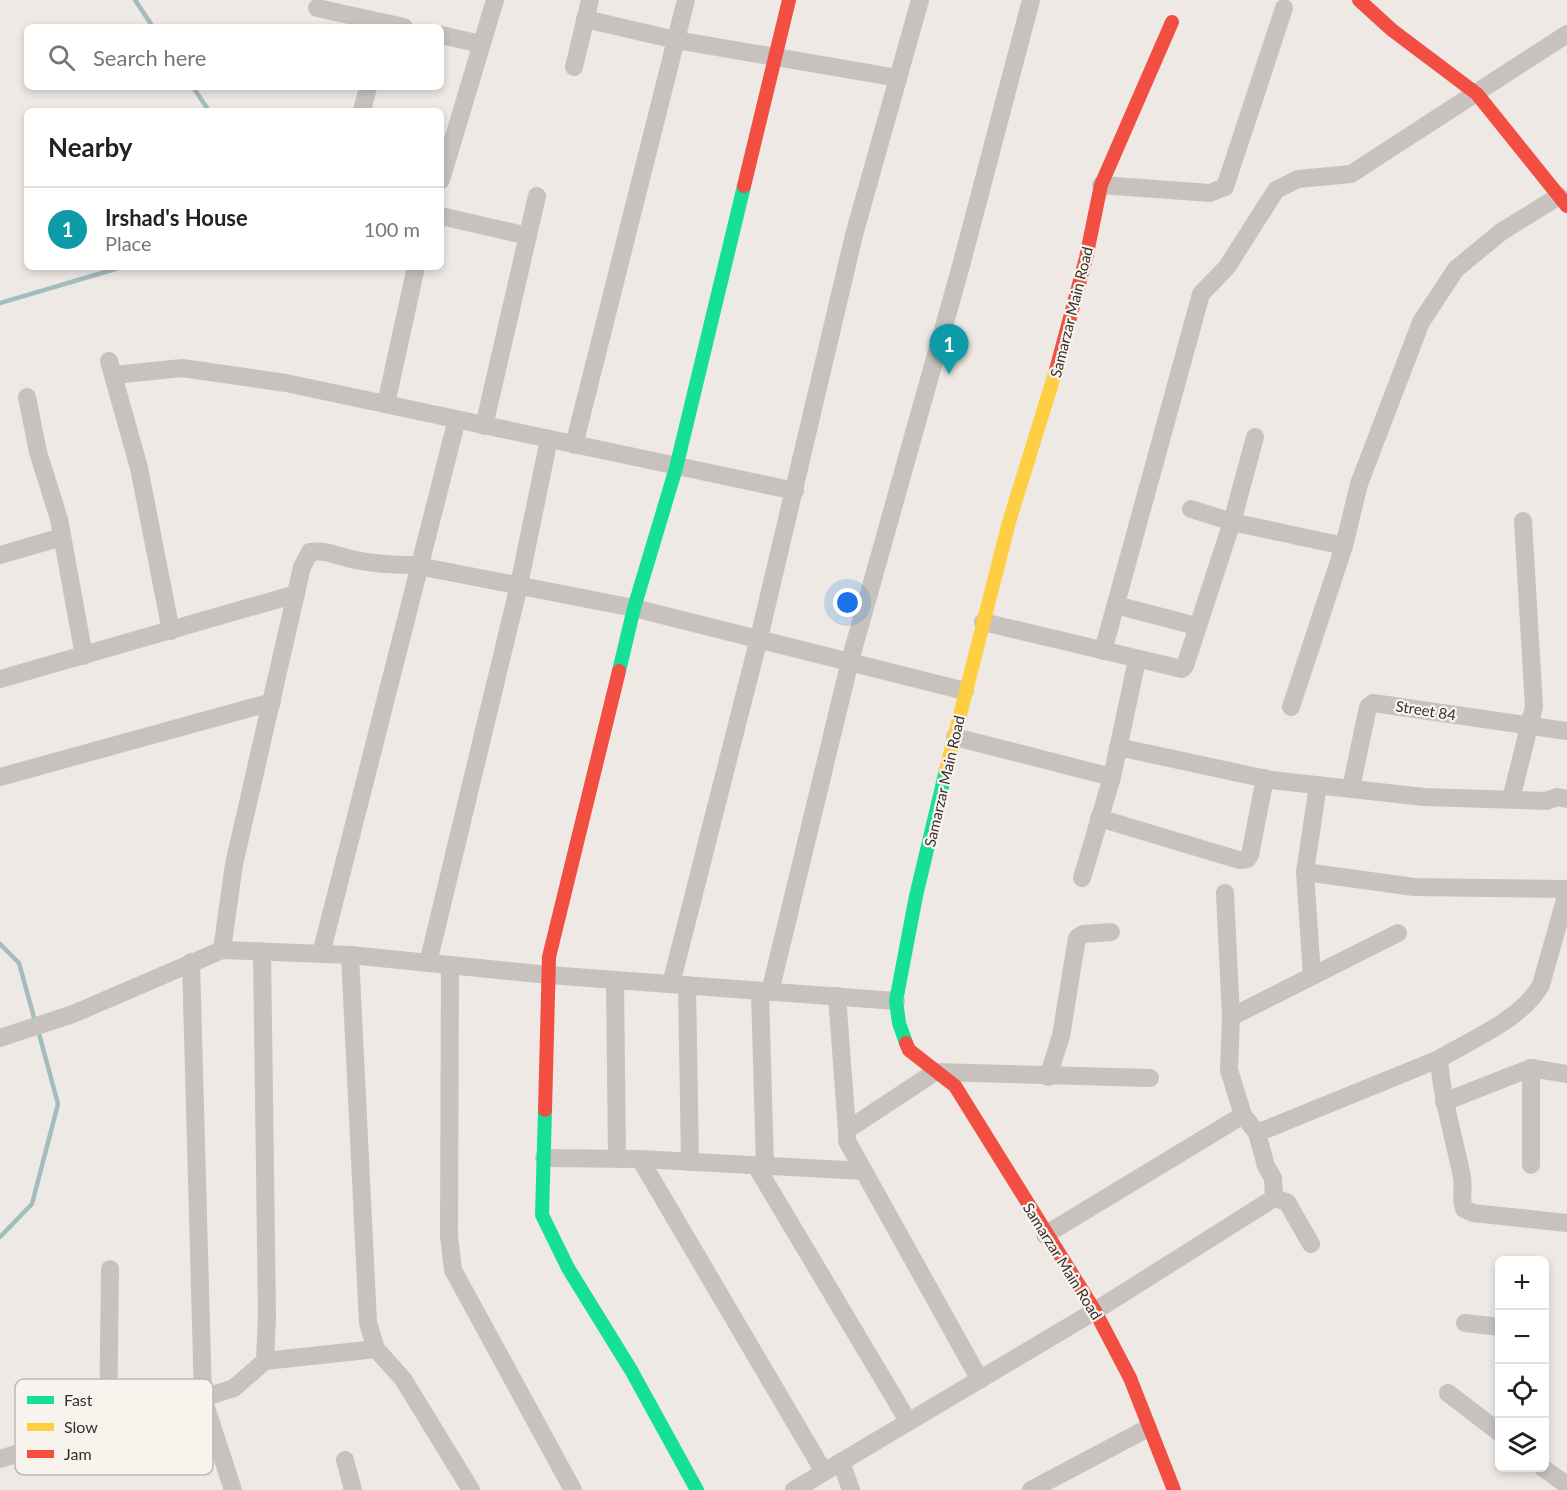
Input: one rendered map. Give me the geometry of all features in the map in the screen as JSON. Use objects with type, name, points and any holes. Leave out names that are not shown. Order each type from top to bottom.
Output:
[{"type":"street","points":[[444,170],[495,0]]},
{"type":"street","points":[[574,67],[590,0]]},
{"type":"street","points":[[574,445],[686,0]]},
{"type":"street","points":[[697,1490],[631,1370],[568,1268],[542,1215],[549,957],[634,608],[676,468],[789,0]]},
{"type":"street","points":[[690,1162],[679,985],[854,235],[920,0]]},
{"type":"street","points":[[908,1420],[761,1166],[765,991],[850,661],[962,262],[1032,0]]},
{"type":"street","points":[[1292,707],[1344,546],[1359,484],[1421,322],[1456,269],[1501,232],[1563,201],[1477,94],[1392,30],[1359,0]]},
{"type":"street","points":[[317,8],[381,24]]},
{"type":"street","points":[[1101,185],[1210,194],[1225,187],[1284,8]]},
{"type":"street","points":[[585,19],[676,40],[898,78]]},
{"type":"street","name":"Samarzar Main Road","points":[[1172,22],[1101,185],[1086,258],[1046,410],[1009,522],[965,691],[916,896],[896,1001],[899,1023],[909,1050],[955,1086],[989,1137],[1045,1235],[1095,1311],[1130,1378],[1174,1490]]},
{"type":"street","points":[[1103,651],[1201,294],[1227,267],[1276,190],[1298,179],[1351,174],[1567,34]]},
{"type":"street","points":[[444,36],[481,44]]},
{"type":"street","points":[[363,108],[367,90]]},
{"type":"street","points":[[484,426],[537,196]]},
{"type":"street","points":[[444,217],[528,236]]},
{"type":"street","points":[[386,405],[415,270]]},
{"type":"street","points":[[171,631],[139,468],[111,368],[207,370],[286,383],[676,468],[795,491]]},
{"type":"street","points":[[27,397],[38,452],[62,537],[84,656]]},
{"type":"street","points":[[321,954],[457,419]]},
{"type":"street","points":[[983,622],[1182,669],[1185,666],[1196,626],[1232,522],[1255,437]]},
{"type":"street","points":[[428,963],[519,585],[549,439]]},
{"type":"street","points":[[1191,509],[1232,522],[1344,546]]},
{"type":"street","points":[[1511,799],[1534,707],[1523,521]]},
{"type":"street","points":[[0,555],[62,537]]},
{"type":"street","points":[[222,950],[234,864],[302,567],[310,552],[327,550],[358,561],[420,567],[634,608],[965,691]]},
{"type":"street","points":[[0,679],[296,594]]},
{"type":"street","points":[[1116,605],[1196,626]]},
{"type":"street","points":[[1082,878],[1112,777],[1137,660]]},
{"type":"street","points":[[0,777],[272,702]]},
{"type":"street","name":"Street 84","points":[[1351,788],[1368,707],[1373,703],[1530,728],[1567,731]]},
{"type":"street","points":[[955,737],[1112,777]]},
{"type":"street","points":[[1118,747],[1266,778],[1318,785],[1424,797],[1567,799]]},
{"type":"street","points":[[1099,818],[1239,860],[1247,859],[1250,855],[1266,778]]},
{"type":"street","points":[[1312,976],[1305,872],[1318,785]]},
{"type":"street","points":[[1257,1133],[1439,1059],[1516,1012],[1541,985],[1567,891],[1414,887],[1305,872]]},
{"type":"street","points":[[1225,893],[1231,1017],[1229,1070],[1243,1115],[1257,1133],[1266,1166],[1273,1178],[1274,1198]]},
{"type":"street","points":[[1048,1077],[1061,1036],[1077,938],[1083,934],[1111,932]]},
{"type":"street","points":[[1231,1017],[1398,933]]},
{"type":"street","points":[[3,1038],[73,1014],[222,950],[350,955],[549,975],[896,1001]]},
{"type":"street","points":[[262,951],[267,1316],[265,1361]]},
{"type":"street","points":[[350,955],[368,1323],[376,1349],[404,1379],[471,1490]]},
{"type":"street","points":[[191,962],[202,1379]]},
{"type":"street","points":[[450,965],[449,1236],[453,1270],[573,1490]]},
{"type":"street","points":[[615,980],[617,1159]]},
{"type":"street","points":[[837,996],[847,1140],[980,1380]]},
{"type":"street","points":[[1439,1059],[1444,1102],[1463,1181],[1460,1200],[1464,1209],[1473,1213],[1567,1223]]},
{"type":"street","points":[[1444,1102],[1531,1068],[1567,1074]]},
{"type":"street","points":[[1531,1068],[1531,1165]]},
{"type":"street","points":[[847,1130],[935,1072],[1048,1077],[1150,1078]]},
{"type":"street","points":[[1045,1235],[1243,1115]]},
{"type":"street","points":[[544,1158],[640,1159],[864,1171]]},
{"type":"street","points":[[640,1159],[824,1472]]},
{"type":"street","points":[[794,1490],[908,1420],[1095,1311],[1274,1198],[1287,1202],[1311,1244]]},
{"type":"street","points":[[109,1379],[110,1269]]},
{"type":"street","points":[[1465,1323],[1495,1326]]},
{"type":"street","points":[[213,1395],[234,1388],[265,1361],[376,1349]]},
{"type":"street","points":[[1448,1393],[1495,1429]]},
{"type":"street","points":[[1031,1490],[1148,1428]]},
{"type":"street","points":[[213,1429],[233,1490]]},
{"type":"street","points":[[0,1459],[15,1454]]},
{"type":"street","points":[[345,1460],[353,1490]]},
{"type":"street","points":[[841,1462],[851,1490]]},
{"type":"street","points":[[1549,1472],[1567,1485]]},
{"type":"waterway","points":[[135,0],[151,24]]},
{"type":"waterway","points":[[195,90],[207,108]]},
{"type":"waterway","points":[[0,303],[112,270]]},
{"type":"waterway","points":[[0,944],[19,963],[35,1021]]},
{"type":"waterway","points":[[0,1237],[32,1204],[58,1104],[38,1030]]},
{"type":"traffic: fast","points":[[619,671],[634,608],[676,468],[744,186]]},
{"type":"traffic: fast","points":[[906,1043],[899,1023],[896,1001],[916,896],[946,770]]},
{"type":"traffic: fast","points":[[545,1110],[542,1215],[568,1268],[631,1370],[697,1490]]},
{"type":"traffic: slow","points":[[946,770],[1009,522],[1056,370]]},
{"type":"traffic: jam","points":[[744,186],[789,0]]},
{"type":"traffic: jam","points":[[1359,0],[1392,30],[1477,94],[1567,206]]},
{"type":"traffic: jam","points":[[1056,370],[1086,258],[1101,185],[1172,22]]},
{"type":"traffic: jam","points":[[545,1110],[549,957],[619,671]]},
{"type":"traffic: jam","points":[[906,1043],[909,1050],[955,1086],[1095,1311],[1130,1378],[1174,1490]]},
{"type":"place","name":"Irshad's House","points":[[949,374]]}]
